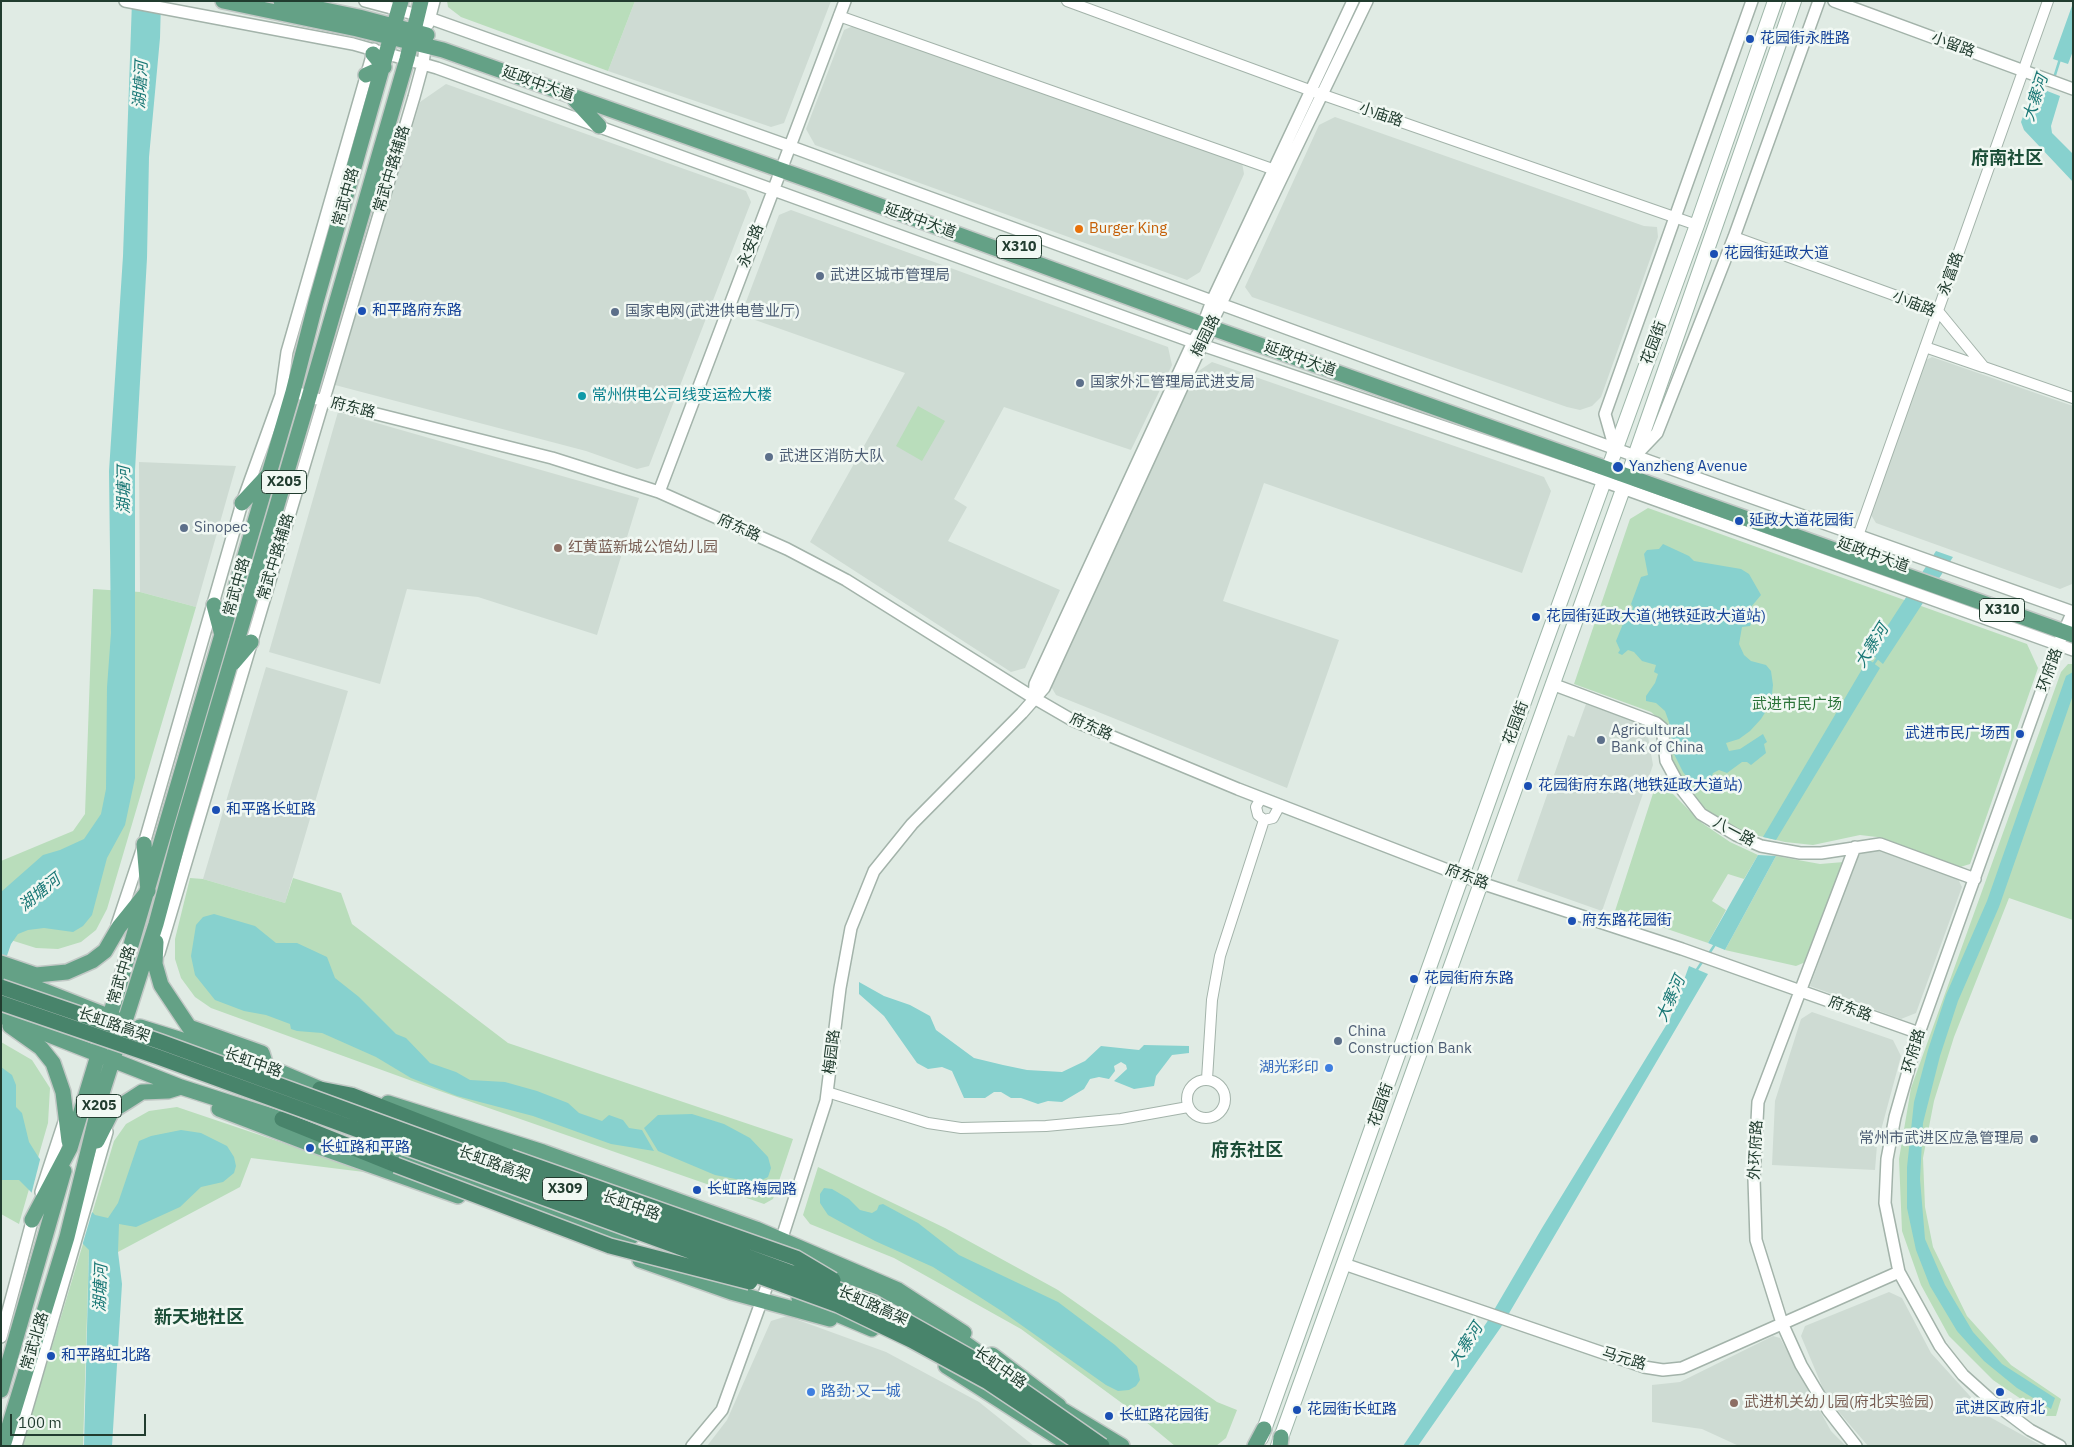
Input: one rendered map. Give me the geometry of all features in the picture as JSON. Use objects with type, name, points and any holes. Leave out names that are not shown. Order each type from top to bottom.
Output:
[{"type":"highway","name":"长虹路高架","points":[[5,973],[161,1042],[874,1303],[993,1370],[1102,1446]]},
{"type":"highway","name":"长虹路高架","points":[[1,1003],[158,1057],[838,1305],[911,1340],[988,1382],[1084,1446]]},
{"type":"highway","points":[[320,1089],[351,1095],[510,1157],[796,1258],[874,1303]]},
{"type":"highway","points":[[282,1119],[396,1166],[610,1246],[838,1305]]},
{"type":"main road","name":"延政中大道","points":[[223,1],[387,30]]},
{"type":"main road","name":"延政中大道","points":[[281,1],[419,38],[1211,315],[1609,465]]},
{"type":"main road","name":"花园街","points":[[1264,1430],[1461,876],[1697,225],[1775,1]]},
{"type":"main road","name":"花园街","points":[[1280,1443],[1629,472],[1794,1]]},
{"type":"main road","name":"常武中路","points":[[97,1055],[148,891],[270,472],[285,397],[316,302],[393,4]]},
{"type":"main road","name":"常武中路","points":[[125,1022],[156,924],[229,668],[316,398],[367,196],[407,59],[419,38],[425,7]]},
{"type":"main road","name":"延政中大道","points":[[419,38],[573,97],[781,166]]},
{"type":"main road","points":[[366,75],[380,56]]},
{"type":"main road","points":[[573,97],[599,126]]},
{"type":"main road","points":[[367,196],[394,162]]},
{"type":"main road","name":"X310","points":[[1609,465],[1629,472]]},
{"type":"main road","points":[[242,504],[270,472]]},
{"type":"main road","name":"延政中大道","points":[[1629,472],[1856,541],[1915,574]]},
{"type":"main road","name":"延政中大道","points":[[1629,472],[1915,574]]},
{"type":"main road","name":"X310","points":[[1915,574],[2069,625]]},
{"type":"main road","points":[[214,605],[223,636]]},
{"type":"main road","points":[[229,668],[251,642]]},
{"type":"main road","points":[[5,973],[36,975],[67,972],[92,961],[105,951],[148,891],[144,844]]},
{"type":"main road","points":[[179,882],[156,924],[155,964],[160,985],[170,1003],[189,1027],[262,1053],[266,1066]]},
{"type":"main road","name":"长虹中路","points":[[5,973],[109,1017],[266,1066],[330,1095],[478,1152],[876,1294],[962,1341],[1035,1393],[1122,1446]]},
{"type":"main road","points":[[1,1018],[41,1048],[53,1063],[63,1092],[70,1148],[36,1211]]},
{"type":"main road","name":"长虹中路","points":[[1,1018],[112,1059],[174,1089],[282,1119],[768,1284],[891,1337],[946,1366],[1071,1446]]},
{"type":"main road","name":"X205","points":[[83,1198],[86,1161],[112,1059],[125,1022]]},
{"type":"main road","name":"X205","points":[[70,1148],[97,1055]]},
{"type":"main road","points":[[320,1089],[335,1088],[356,1091],[543,1152],[782,1240],[898,1290],[957,1328],[1064,1410]]},
{"type":"main road","points":[[86,1161],[112,1111],[142,1092],[174,1089],[317,1147],[731,1292],[891,1337]]},
{"type":"main road","name":"常武北路","points":[[1,1390],[51,1220],[57,1172]]},
{"type":"main road","name":"常武北路","points":[[3,1446],[83,1198]]},
{"type":"main road","points":[[1257,1446],[1264,1430]]},
{"type":"street","points":[[125,1],[380,56],[407,59],[423,64],[599,126],[1197,344],[1629,472],[1657,433],[1734,238],[1818,1]]},
{"type":"street","points":[[365,1],[425,7],[789,146],[1211,315]]},
{"type":"street","name":"永安路","points":[[659,492],[845,1]]},
{"type":"street","name":"小庙路","points":[[1067,1],[1317,93],[1697,225]]},
{"type":"street","name":"梅园路","points":[[692,1446],[722,1410],[782,1240],[827,1092],[840,988],[851,928],[874,871],[912,824],[1022,713],[1034,698],[1036,684],[1317,93],[1353,1]]},
{"type":"street","name":"梅园路","points":[[1211,315],[1275,170],[1367,1]]},
{"type":"street","points":[[1609,465],[1606,414],[1752,1]]},
{"type":"street","name":"小留路","points":[[1834,1],[2073,89]]},
{"type":"street","name":"永富路","points":[[1856,541],[2048,1]]},
{"type":"street","points":[[839,16],[1275,170]]},
{"type":"street","name":"常武中路辅路","points":[[155,964],[251,642],[316,398],[394,162],[423,64],[419,38]]},
{"type":"street","points":[[114,936],[144,844],[242,504],[285,397],[287,352],[366,75]]},
{"type":"street","name":"小庙路","points":[[1734,238],[1938,311],[1984,367]]},
{"type":"street","points":[[1925,347],[2073,398]]},
{"type":"street","name":"府东路","points":[[285,397],[316,398],[552,458],[659,492],[787,549],[846,580],[1072,720],[1261,798],[1461,876],[1696,954],[1919,1033]]},
{"type":"street","points":[[1915,574],[2069,625],[2073,650]]},
{"type":"street","name":"环府路","points":[[2060,1446],[2030,1430],[1963,1375],[1940,1346],[1899,1272],[1885,1203],[1887,1159],[1895,1117],[1919,1033],[2069,625]]},
{"type":"street","name":"八一路","points":[[1552,684],[1656,723],[1662,728],[1666,761],[1680,787],[1701,814],[1736,835],[1761,846],[1783,852],[1821,853],[1880,844],[1975,878]]},
{"type":"street","points":[[1261,798],[1256,807],[1258,815],[1264,820]]},
{"type":"street","points":[[1264,820],[1274,818],[1280,805]]},
{"type":"street","points":[[1206,1079],[1212,1000],[1220,956],[1264,820]]},
{"type":"street","name":"外环府路","points":[[1855,848],[1758,1102],[1754,1179],[1756,1240],[1782,1323],[1801,1365],[1828,1410],[1856,1446]]},
{"type":"street","points":[[1206,1079],[1213,1081],[1223,1089],[1225,1101],[1220,1112],[1209,1118],[1196,1116],[1188,1107],[1187,1094],[1194,1083],[1206,1079]]},
{"type":"street","points":[[827,1092],[928,1123],[961,1128],[1065,1124],[1121,1119],[1188,1107]]},
{"type":"street","points":[[83,1198],[112,1111]]},
{"type":"street","points":[[57,1172],[66,1117]]},
{"type":"street","points":[[1,1337],[36,1211]]},
{"type":"street","points":[[16,1446],[71,1240]]},
{"type":"street","name":"马元路","points":[[1344,1264],[1644,1367],[1663,1370],[1682,1368],[1899,1272]]},
{"type":"shaded area","points":[[635,1],[831,1],[784,123],[771,127],[608,71]]},
{"type":"shaded area","points":[[853,26],[1242,162],[1244,174],[1200,272],[1187,280],[815,145],[806,129],[844,30]]},
{"type":"shaded area","points":[[446,84],[746,191],[751,202],[649,466],[637,469],[586,451],[335,385],[420,102]]},
{"type":"shaded area","points":[[1335,117],[1644,226],[1657,227],[1658,237],[1601,397],[1592,406],[1580,410],[1567,407],[1252,297],[1245,287],[1319,125]]},
{"type":"shaded area","points":[[791,210],[1168,347],[1172,365],[1131,450],[1004,407],[954,499],[967,507],[948,541],[1060,590],[1025,668],[1011,672],[810,542],[905,373],[741,315],[779,215]]},
{"type":"shaded area","points":[[1932,357],[2073,406],[2072,584],[2060,589],[1876,523],[1871,515],[1926,360]]},
{"type":"shaded area","points":[[1212,362],[1544,477],[1551,491],[1522,573],[1264,483],[1223,601],[1339,640],[1287,788],[1056,695],[1049,683],[1197,372]]},
{"type":"shaded area","points":[[338,412],[639,498],[597,635],[478,597],[407,589],[380,684],[269,652]]},
{"type":"shaded area","points":[[139,462],[236,466],[196,607],[140,592]]},
{"type":"shaded area","points":[[266,667],[348,691],[285,903],[203,879]]},
{"type":"shaded area","points":[[1586,704],[1637,722],[1647,731],[1653,765],[1602,911],[1517,881],[1568,735],[1574,737]]},
{"type":"shaded area","points":[[1879,846],[1956,875],[1962,887],[1916,1013],[1901,1019],[1810,986],[1861,847]]},
{"type":"shaded area","points":[[1812,1012],[1893,1040],[1901,1056],[1877,1145],[1875,1170],[1772,1165],[1775,1101],[1801,1019]]},
{"type":"shaded area","points":[[1889,1292],[1902,1298],[1931,1353],[1988,1416],[2042,1446],[1868,1446],[1827,1398],[1801,1336],[1805,1326]]},
{"type":"shaded area","points":[[787,1316],[886,1352],[979,1402],[1034,1446],[707,1446],[727,1420],[771,1321]]},
{"type":"shaded area","name":"武进机关幼儿园(府北实验园)","points":[[1773,1336],[1780,1338],[1831,1431],[1846,1446],[1739,1446],[1702,1429],[1652,1422],[1652,1385],[1680,1382]]},
{"type":"green space","points":[[447,1],[635,1],[608,71],[461,17],[448,7]]},
{"type":"green space","points":[[918,406],[945,421],[922,461],[896,446]]},
{"type":"green space","name":"武进市民广场","points":[[1648,508],[2027,644],[2038,668],[1970,864],[1957,868],[1877,837],[1860,835],[1813,845],[1785,842],[1742,832],[1714,816],[1687,793],[1674,776],[1659,719],[1651,712],[1574,684],[1630,519]]},
{"type":"green space","points":[[93,589],[140,592],[196,607],[107,909],[96,930],[81,942],[58,949],[36,948],[1,937],[1,861],[73,831],[85,814]]},
{"type":"green space","points":[[2068,664],[2073,664],[2073,920],[2009,898],[1954,1037],[1934,1101],[1923,1158],[1925,1207],[1933,1247],[1967,1316],[2011,1365],[2061,1399],[2056,1416],[2046,1416],[1993,1380],[1949,1336],[1921,1285],[1902,1231],[1899,1159],[1911,1088],[2061,672]]},
{"type":"green space","points":[[1659,775],[1664,785],[1702,823],[1730,842],[1758,855],[1744,879],[1728,874],[1712,901],[1726,910],[1708,943],[1615,911]]},
{"type":"green space","points":[[1776,856],[1820,864],[1844,862],[1808,961],[1796,966],[1725,950]]},
{"type":"green space","points":[[190,878],[203,879],[285,903],[293,878],[341,893],[352,924],[508,1043],[793,1139],[773,1199],[764,1204],[437,1090],[211,1008],[195,997],[181,978],[175,959],[175,939]]},
{"type":"green space","points":[[1,1042],[32,1060],[50,1088],[48,1123],[19,1224],[1,1214]]},
{"type":"green space","points":[[177,1107],[372,1173],[251,1158],[240,1187],[118,1252],[89,1250],[83,1446],[22,1446],[114,1141],[126,1124],[149,1111]]},
{"type":"green space","points":[[818,1167],[945,1228],[1058,1290],[1217,1402],[1237,1410],[1226,1438],[1216,1446],[1175,1446],[1134,1412],[1021,1329],[894,1258],[810,1224],[803,1215]]},
{"type":"water","name":"湖塘河","points":[[132,1],[161,1],[160,38],[149,157],[147,258],[135,470],[135,778],[125,825],[107,858],[92,915],[83,926],[73,932],[44,928],[28,930],[18,934],[11,944],[1,973],[1,892],[43,855],[60,850],[84,839],[101,814],[106,789],[107,687],[111,633],[109,471],[123,256]]},
{"type":"water","points":[[2073,3],[2073,51],[2068,64],[2053,59]]},
{"type":"water","points":[[2042,89],[2060,96],[2051,126],[2052,133],[2073,154],[2073,182],[2024,130],[2021,122],[2031,94]]},
{"type":"water","points":[[1663,544],[1689,556],[1694,561],[1741,569],[1749,574],[1761,595],[1751,607],[1745,609],[1754,617],[1750,626],[1742,627],[1739,644],[1744,655],[1751,661],[1766,665],[1771,671],[1773,685],[1771,703],[1761,719],[1750,731],[1739,739],[1726,743],[1729,751],[1740,749],[1763,734],[1767,742],[1764,744],[1766,753],[1751,765],[1747,762],[1742,762],[1727,773],[1719,770],[1713,773],[1710,782],[1704,787],[1695,787],[1683,772],[1674,754],[1669,722],[1665,711],[1656,703],[1646,701],[1646,696],[1655,683],[1658,674],[1654,672],[1656,665],[1642,661],[1634,652],[1628,650],[1622,655],[1618,653],[1620,650],[1616,641],[1627,614],[1632,612],[1633,607],[1631,604],[1641,577],[1648,575],[1644,554],[1647,550],[1659,549]]},
{"type":"water","points":[[1936,551],[1953,557],[1883,664],[1870,653]]},
{"type":"water","points":[[1868,659],[1880,668],[1776,840],[1763,837]]},
{"type":"water","points":[[2073,672],[2073,695],[1999,907],[1958,1001],[1940,1056],[1923,1123],[1920,1179],[1925,1239],[1945,1285],[1973,1332],[2002,1364],[2055,1398],[2051,1409],[2017,1388],[1984,1361],[1957,1331],[1930,1286],[1916,1250],[1907,1208],[1907,1167],[1914,1102],[1946,995],[1987,901],[2066,676]]},
{"type":"water","points":[[1758,855],[1776,856],[1725,950],[1708,943]]},
{"type":"water","points":[[214,914],[255,926],[276,943],[297,943],[327,957],[335,978],[359,997],[396,1034],[406,1038],[430,1063],[456,1072],[470,1080],[505,1082],[537,1091],[568,1103],[579,1113],[602,1121],[609,1115],[623,1120],[629,1128],[642,1130],[654,1151],[611,1144],[533,1116],[457,1096],[411,1078],[376,1057],[322,1033],[297,1031],[291,1029],[290,1024],[266,1015],[244,1011],[215,1000],[195,975],[191,956],[196,925],[203,917]]},
{"type":"water","points":[[1689,966],[1708,974],[1501,1327],[1418,1446],[1403,1446],[1487,1322],[1542,1228],[1670,1019]]},
{"type":"water","points":[[859,982],[884,996],[910,1005],[930,1016],[936,1030],[974,1058],[1003,1065],[1027,1070],[1062,1072],[1085,1061],[1101,1046],[1139,1050],[1144,1045],[1189,1046],[1189,1053],[1172,1055],[1156,1076],[1154,1086],[1134,1089],[1114,1081],[1127,1069],[1126,1065],[1121,1062],[1114,1066],[1115,1071],[1109,1079],[1099,1077],[1090,1079],[1084,1089],[1062,1102],[1048,1101],[1038,1104],[1021,1098],[1011,1098],[1001,1092],[994,1092],[985,1098],[964,1098],[952,1071],[942,1067],[928,1069],[917,1063],[884,1016],[859,994]]},
{"type":"water","name":"湖塘河","points":[[1,1067],[12,1075],[16,1085],[16,1107],[22,1113],[29,1142],[39,1158],[95,1215],[108,1218],[118,1203],[139,1141],[151,1136],[181,1130],[201,1133],[227,1146],[234,1157],[236,1166],[234,1173],[223,1182],[201,1187],[180,1207],[136,1227],[119,1224],[118,1252],[122,1284],[112,1446],[84,1446],[89,1250],[19,1180],[1,1180]]},
{"type":"water","points":[[692,1114],[724,1124],[750,1138],[768,1157],[771,1168],[768,1177],[756,1183],[715,1175],[658,1151],[644,1128],[658,1115]]},
{"type":"water","points":[[824,1188],[832,1189],[849,1199],[860,1210],[872,1213],[877,1210],[879,1205],[883,1204],[918,1223],[959,1255],[1058,1302],[1115,1345],[1137,1366],[1140,1380],[1136,1386],[1129,1390],[1118,1391],[1106,1385],[1000,1310],[933,1267],[875,1241],[828,1215],[820,1203],[820,1194]]},
{"type":"pier","points":[[41,1156],[93,1209],[82,1246],[31,1195]]},
{"type":"waterway","name":"大寨河","points":[[2054,78],[2060,59]]},
{"type":"waterway","name":"大寨河","points":[[1872,666],[1879,656]]},
{"type":"waterway","name":"大寨河","points":[[1708,955],[1716,943]]},
{"type":"waterway","name":"大寨河","points":[[1696,971],[1704,959]]},
{"type":"place","name":"花园街永胜路","points":[[1750,39]]},
{"type":"place","name":"Burger King","points":[[1079,229]]},
{"type":"place","name":"花园街延政大道","points":[[1714,254]]},
{"type":"place","name":"武进区城市管理局","points":[[820,276]]},
{"type":"place","name":"和平路府东路","points":[[362,311]]},
{"type":"place","name":"国家电网(武进供电营业厅)","points":[[615,312]]},
{"type":"place","name":"国家外汇管理局武进支局","points":[[1080,383]]},
{"type":"place","name":"常州供电公司线变运检大楼","points":[[582,396]]},
{"type":"place","name":"武进区消防大队","points":[[769,457]]},
{"type":"place","name":"Yanzheng Avenue","points":[[1618,467]]},
{"type":"place","name":"延政大道花园街","points":[[1739,521]]},
{"type":"place","name":"Sinopec","points":[[184,528]]},
{"type":"place","name":"红黄蓝新城公馆幼儿园","points":[[558,548]]},
{"type":"place","name":"花园街延政大道(地铁延政大道站)","points":[[1536,617]]},
{"type":"place","name":"武进市民广场西","points":[[2020,734]]},
{"type":"place","name":"Agricultural Bank of China","points":[[1601,740]]},
{"type":"place","name":"花园街府东路(地铁延政大道站)","points":[[1528,786]]},
{"type":"place","name":"和平路长虹路","points":[[216,810]]},
{"type":"place","name":"府东路花园街","points":[[1572,921]]},
{"type":"place","name":"花园街府东路","points":[[1414,979]]},
{"type":"place","name":"China Construction Bank","points":[[1338,1041]]},
{"type":"place","name":"湖光彩印","points":[[1329,1068]]},
{"type":"place","name":"常州市武进区应急管理局","points":[[2034,1139]]},
{"type":"place","name":"长虹路和平路","points":[[310,1148]]},
{"type":"place","name":"长虹路梅园路","points":[[697,1190]]},
{"type":"place","name":"和平路虹北路","points":[[51,1356]]},
{"type":"place","name":"路劲·又一城","points":[[811,1392]]},
{"type":"place","name":"武进区政府北","points":[[2000,1392]]},
{"type":"place","name":"武进机关幼儿园(府北实验园)","points":[[1734,1403]]},
{"type":"place","name":"花园街长虹路","points":[[1297,1410]]},
{"type":"place","name":"长虹路花园街","points":[[1109,1416]]},
{"type":"district","name":"府南社区","points":[[2007,159]]},
{"type":"district","name":"府东社区","points":[[1247,1151]]},
{"type":"district","name":"新天地社区","points":[[199,1318]]}]
